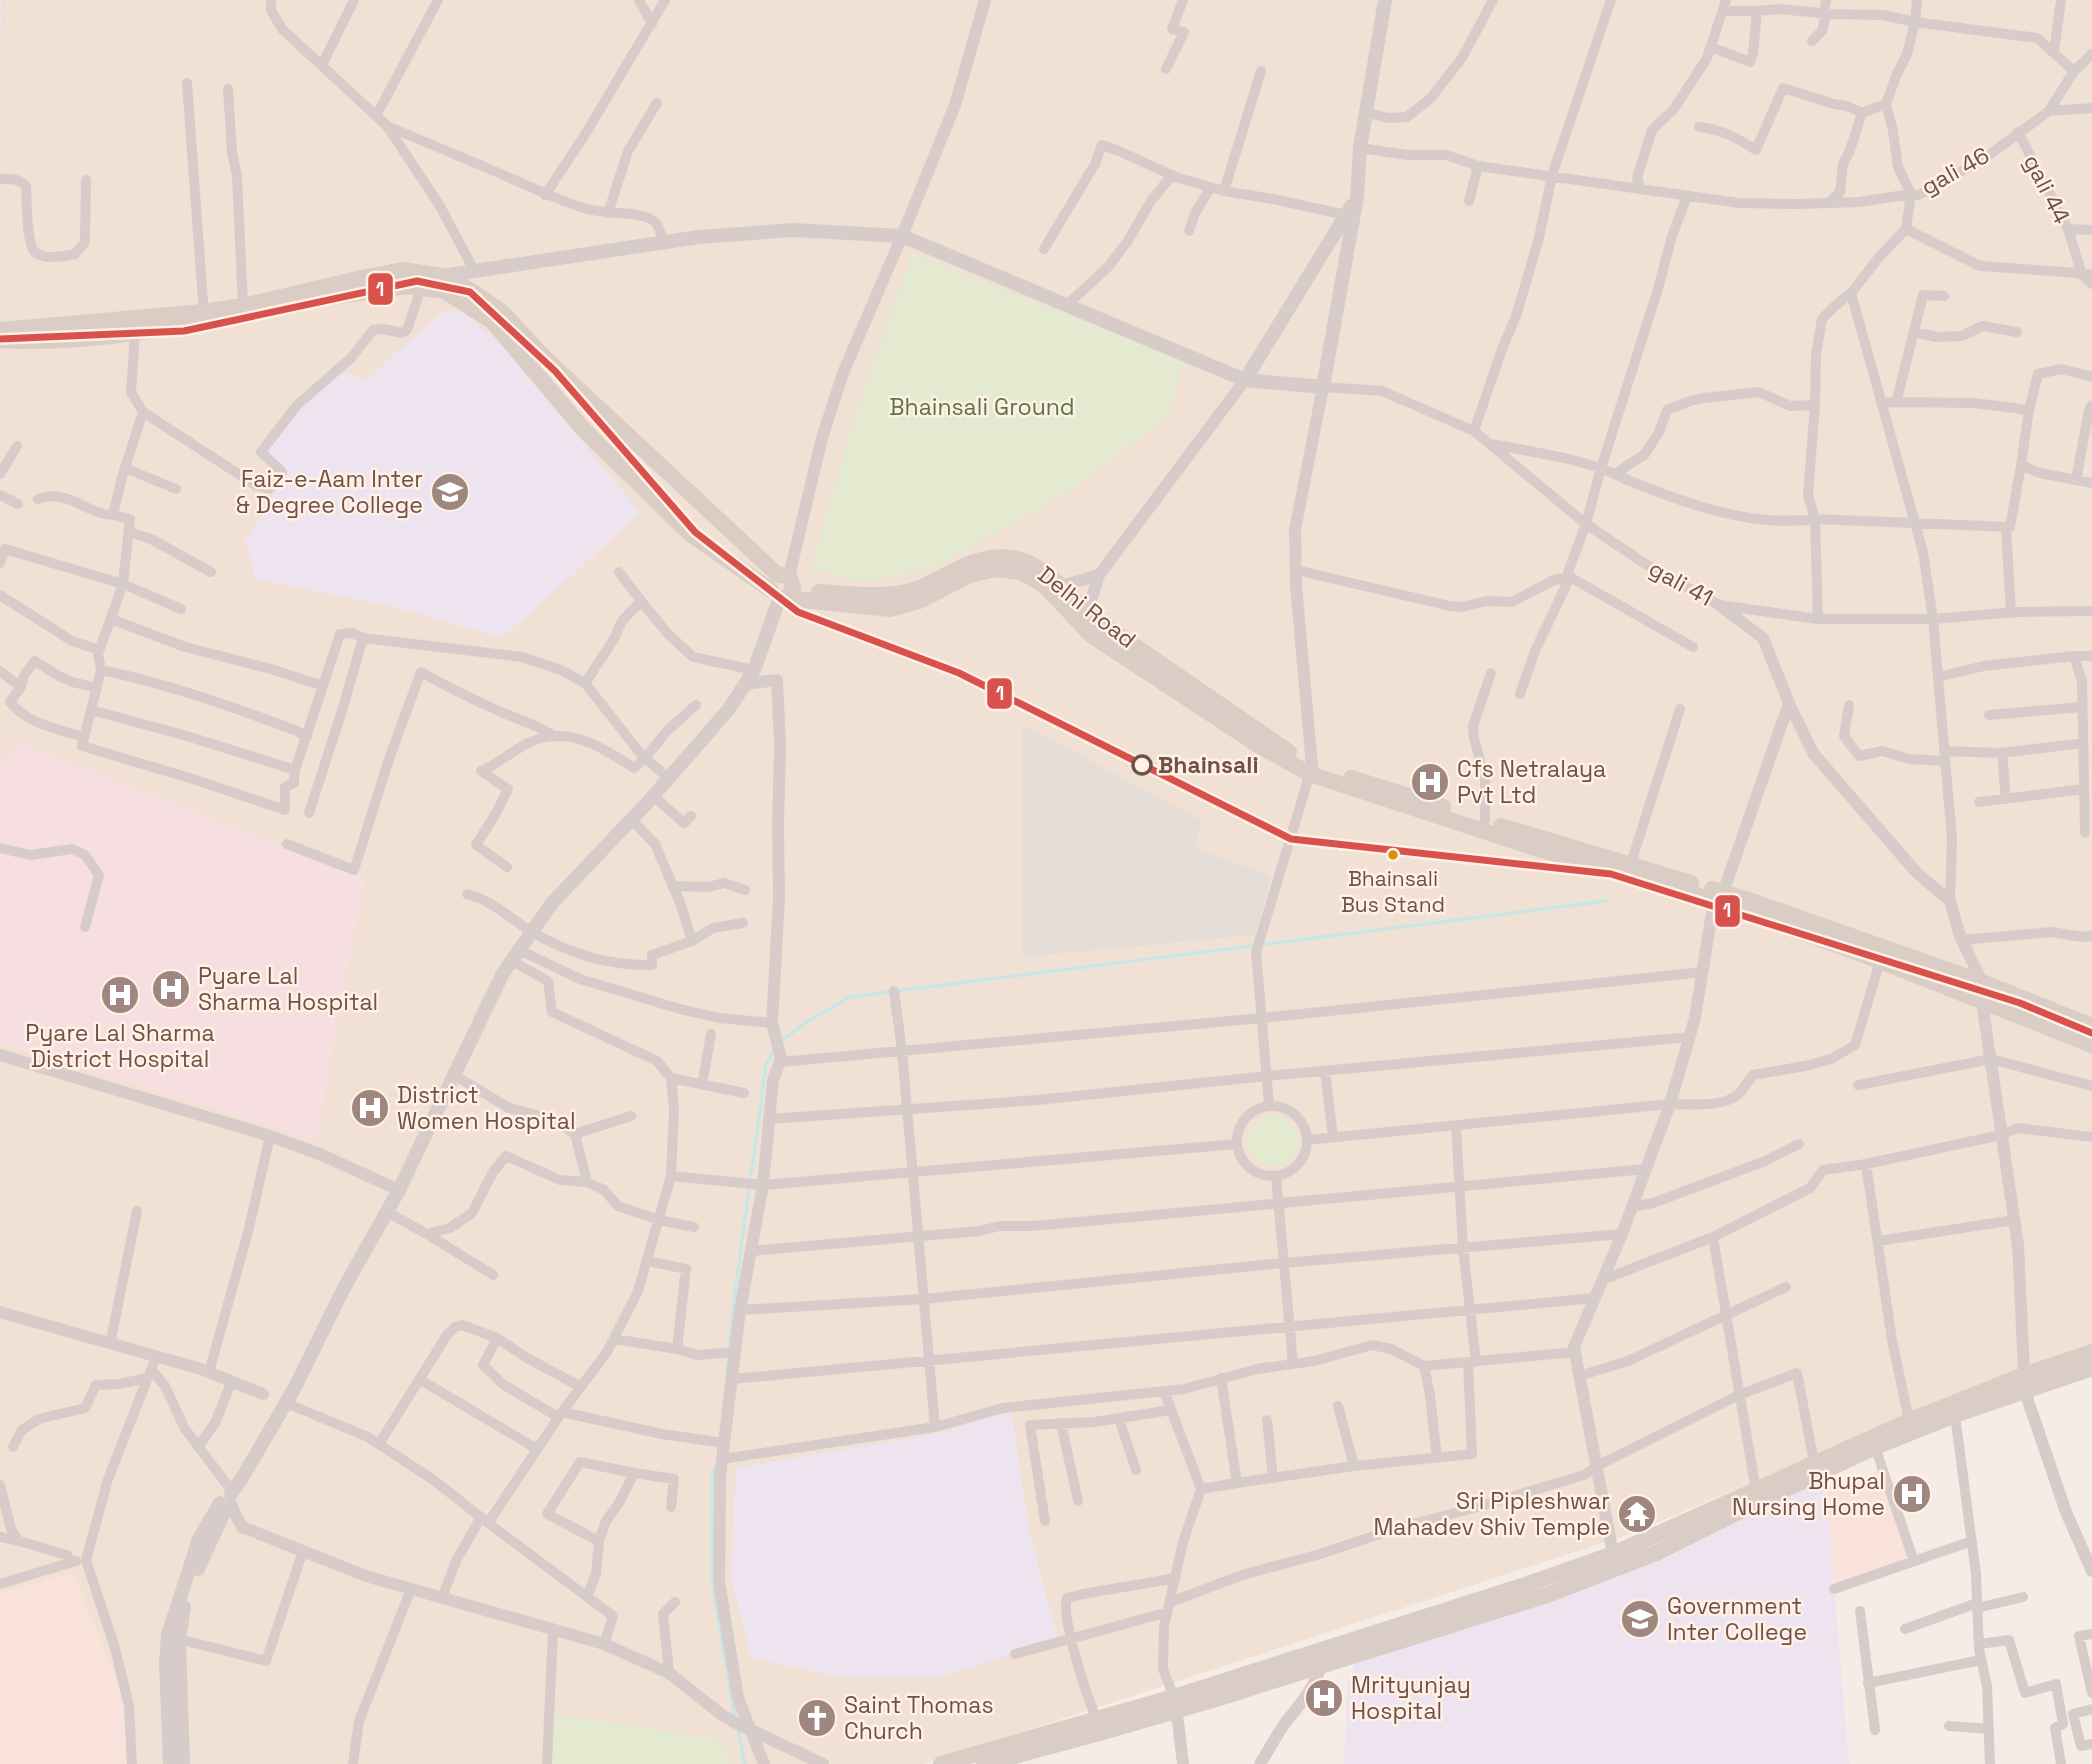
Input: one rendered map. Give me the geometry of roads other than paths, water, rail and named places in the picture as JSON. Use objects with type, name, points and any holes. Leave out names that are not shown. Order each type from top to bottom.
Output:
[{"type":"main road","points":[[0,340],[22,342],[61,332],[204,317],[407,286],[421,288],[443,284],[475,272],[663,242],[793,230],[902,236],[1245,380],[1323,387],[1357,197],[1360,148],[1385,0]]},
{"type":"main road","points":[[1245,380],[1357,197]]},
{"type":"main road","points":[[0,330],[135,333],[366,276],[403,270],[470,290],[501,311],[544,358],[783,587]]},
{"type":"main road","points":[[443,284],[492,321],[582,428],[690,534],[783,587]]},
{"type":"main road","name":"Delhi Road","points":[[783,587],[803,600],[890,609],[904,607],[929,597],[970,575],[996,569],[1021,572],[1057,590],[1083,617],[1311,770]]},
{"type":"main road","points":[[170,1764],[166,1664],[185,1602],[228,1500],[286,1403],[344,1288],[399,1190],[503,973],[552,903],[653,796],[729,709],[754,670],[783,587]]},
{"type":"main road","points":[[1311,770],[1631,863],[2092,1045]]},
{"type":"main road","points":[[1311,770],[1532,847],[1719,896],[1752,901],[1982,982],[2092,1026]]},
{"type":"main road","points":[[1320,1658],[1386,1644],[1547,1595],[1657,1553],[2024,1374],[2092,1352]]},
{"type":"main road","points":[[984,1764],[1103,1732],[1173,1704],[1320,1658],[1613,1554],[1756,1491],[1814,1462],[2092,1368]]},
{"type":"main road","points":[[173,1637],[183,1764]]},
{"type":"main road","points":[[941,1764],[1097,1719],[1173,1704]]},
{"type":"street","points":[[271,0],[271,10],[282,29],[387,126],[440,206],[475,272]]},
{"type":"street","points":[[322,65],[354,0]]},
{"type":"street","points":[[376,116],[438,0]]},
{"type":"street","points":[[639,0],[652,24]]},
{"type":"street","points":[[545,195],[586,133],[665,0]]},
{"type":"street","points":[[783,587],[822,438],[843,373],[955,105],[985,0]]},
{"type":"street","points":[[1166,69],[1184,32],[1172,29],[1183,0]]},
{"type":"street","points":[[1366,113],[1388,118],[1407,117],[1430,99],[1462,58],[1493,0]]},
{"type":"street","points":[[1474,430],[1516,316],[1539,237],[1552,175],[1611,0]]},
{"type":"street","points":[[1812,41],[1822,32],[1826,0]]},
{"type":"street","points":[[1360,148],[1407,155],[1446,155],[1478,166],[1739,203],[1858,202],[1911,194],[1898,167],[1886,104],[1896,76],[1908,54],[1917,0]]},
{"type":"street","points":[[2054,52],[2061,0]]},
{"type":"street","points":[[1641,189],[1637,178],[1652,130],[1674,109],[1707,58],[1725,5],[1757,11],[1779,9],[1825,14],[1883,15],[1915,22],[2037,38],[2074,71]]},
{"type":"street","points":[[1712,47],[1750,62],[1757,11]]},
{"type":"street","points":[[2049,111],[2074,71],[2092,54]]},
{"type":"street","points":[[1224,191],[1261,71]]},
{"type":"street","points":[[187,83],[204,317]]},
{"type":"street","points":[[1699,127],[1717,129],[1756,150],[1783,88],[1863,113],[1886,104]]},
{"type":"street","points":[[228,89],[232,152],[237,176],[243,306]]},
{"type":"street","points":[[608,213],[628,151],[657,103]]},
{"type":"street","points":[[2049,111],[2092,108]]},
{"type":"street","name":"gali 46","points":[[1906,229],[1911,194],[1919,195],[1974,164],[2049,111]]},
{"type":"street","points":[[1829,203],[1840,191],[1843,164],[1863,113]]},
{"type":"street","points":[[387,126],[545,195],[592,210],[652,220],[657,223],[663,242]]},
{"type":"street","name":"gali 44","points":[[2018,132],[2068,229],[2087,274]]},
{"type":"street","points":[[1044,249],[1095,164],[1102,145],[1172,175],[1210,187],[1346,215]]},
{"type":"street","points":[[1469,201],[1478,166]]},
{"type":"street","points":[[1066,305],[1108,267],[1127,242],[1151,201],[1172,175]]},
{"type":"street","points":[[0,179],[16,180],[26,187],[29,235],[34,252],[58,257],[75,254],[85,242],[86,180]]},
{"type":"street","points":[[1189,231],[1195,213],[1210,187]]},
{"type":"street","points":[[1520,694],[1535,651],[1570,577],[1568,572],[1586,524],[1672,236],[1687,196]]},
{"type":"street","points":[[1818,619],[1815,519],[1808,495],[1816,355],[1822,319],[1851,293],[1906,229],[1980,267],[2087,274],[2092,284]]},
{"type":"street","points":[[2068,229],[2092,230]]},
{"type":"street","points":[[135,333],[131,392],[143,412],[257,486],[269,489],[282,472],[261,452],[298,405],[351,358],[373,330],[402,333],[407,330],[421,288]]},
{"type":"street","points":[[1851,293],[1923,552],[1933,619],[1952,839],[1950,901],[1961,940],[1982,982],[1982,1002],[2018,1245],[2025,1392],[2066,1512],[2092,1571]]},
{"type":"street","points":[[1896,402],[1923,295],[1944,296]]},
{"type":"street","points":[[1914,332],[1937,337],[1962,336],[1982,326],[2017,332]]},
{"type":"street","points":[[1487,443],[1601,468],[1717,513],[1792,523],[1815,519],[2010,527],[2029,410],[2039,374],[2061,369],[2092,377]]},
{"type":"street","points":[[1083,617],[1099,575],[1245,380]]},
{"type":"street","points":[[1269,1105],[1256,952],[1311,770],[1295,530],[1323,387]]},
{"type":"street","name":"gali 41","points":[[1323,387],[1382,391],[1474,430],[1586,524],[1650,567],[1719,605],[1818,619],[1933,619],[2092,611]]},
{"type":"street","points":[[1615,474],[1645,454],[1659,432],[1667,410],[1689,401],[1759,392],[1790,406],[1815,405]]},
{"type":"street","points":[[1881,402],[1974,403],[2029,410]]},
{"type":"street","points":[[2076,480],[2092,405]]},
{"type":"street","points":[[113,515],[143,412]]},
{"type":"street","points":[[0,474],[17,446]]},
{"type":"street","points":[[2021,466],[2040,473],[2092,483]]},
{"type":"street","points":[[125,468],[176,489]]},
{"type":"street","points":[[38,499],[52,494],[93,510],[131,519],[123,584],[99,650],[102,670],[82,746],[194,779],[285,810],[285,788],[294,783],[295,770],[340,634],[352,633],[363,638],[522,657],[561,670],[586,683],[645,758],[668,778]]},
{"type":"street","points":[[0,495],[18,505]]},
{"type":"street","points":[[2006,527],[2011,613]]},
{"type":"street","points":[[129,532],[152,539],[211,572]]},
{"type":"street","points":[[0,563],[5,549],[123,584],[181,609]]},
{"type":"street","points":[[1296,570],[1462,607],[1488,601],[1512,602],[1554,580],[1570,577],[1693,648]]},
{"type":"street","points":[[619,572],[668,634],[692,657],[754,670]]},
{"type":"street","points":[[1057,590],[1099,575]]},
{"type":"street","points":[[0,595],[72,641],[99,650]]},
{"type":"street","points":[[586,683],[614,639],[622,621],[641,601]]},
{"type":"street","points":[[1719,605],[1763,638],[1813,753],[1916,872],[1950,901]]},
{"type":"street","points":[[111,619],[185,647],[271,668],[323,686]]},
{"type":"street","points":[[309,813],[363,638]]},
{"type":"street","points":[[2074,656],[2082,681],[2085,833]]},
{"type":"street","points":[[1938,677],[1984,666],[2092,656]]},
{"type":"street","points":[[84,737],[46,726],[18,713],[10,702],[22,687],[24,675],[35,661],[59,676],[97,688]]},
{"type":"street","points":[[102,670],[220,702],[307,737]]},
{"type":"street","points":[[0,671],[22,687]]},
{"type":"street","points":[[287,844],[354,870],[390,756],[421,672],[443,685],[538,726],[552,735]]},
{"type":"street","points":[[1485,820],[1485,779],[1474,738],[1474,726],[1491,673]]},
{"type":"street","points":[[745,684],[777,680],[780,745],[779,899],[773,1029],[780,1058],[773,1080],[763,1185],[720,1442],[722,1459],[719,1582],[738,1698],[760,1760]]},
{"type":"street","points":[[1613,1554],[1574,1347],[1622,1234],[1670,1104],[1690,1037],[1719,896],[1789,703]]},
{"type":"street","points":[[507,867],[476,845],[508,789],[481,771],[528,743],[552,735],[579,738],[606,750],[634,768],[667,731],[696,705]]},
{"type":"street","points":[[1849,705],[1844,736],[1859,755],[1882,751],[1909,760],[2083,743]]},
{"type":"street","points":[[1989,715],[2082,707]]},
{"type":"street","points":[[1631,863],[1680,709]]},
{"type":"street","points":[[91,710],[187,736],[295,770]]},
{"type":"street","points":[[2002,753],[2006,799]]},
{"type":"street","points":[[1979,802],[2084,789]]},
{"type":"street","points":[[653,796],[684,823],[691,816]]},
{"type":"street","points":[[631,819],[655,844],[681,905],[692,941]]},
{"type":"street","points":[[0,848],[30,855],[72,849],[85,855],[99,875],[85,927]]},
{"type":"street","points":[[671,886],[708,887],[724,883],[745,890]]},
{"type":"street","points":[[467,894],[482,898],[532,932],[569,950],[629,965],[652,965],[652,956],[692,941],[713,928],[743,923]]},
{"type":"street","points":[[1961,940],[2051,932],[2092,936]]},
{"type":"street","points":[[515,956],[680,1009],[773,1029]]},
{"type":"street","points":[[443,1598],[456,1561],[607,1352],[638,1291],[671,1176],[674,1109],[671,1078],[657,1061],[552,1012],[548,981],[515,956]]},
{"type":"street","points":[[1307,1140],[1723,1101],[1737,1096],[1753,1075],[1830,1059],[1855,1045],[1880,961]]},
{"type":"street","points":[[780,1058],[902,1051],[1262,1018],[1703,972]]},
{"type":"street","points":[[894,991],[902,1051],[936,1427]]},
{"type":"street","points":[[702,1085],[711,1034]]},
{"type":"street","points":[[769,1119],[1038,1100],[1690,1037]]},
{"type":"street","points":[[0,1055],[270,1136],[322,1155],[399,1190]]},
{"type":"street","points":[[1858,1085],[1991,1059],[2092,1086]]},
{"type":"street","points":[[1325,1071],[1334,1137]]},
{"type":"street","points":[[454,1074],[509,1108],[552,1119],[575,1134],[587,1182]]},
{"type":"street","points":[[671,1078],[744,1093]]},
{"type":"street","points":[[1269,1105],[1288,1109],[1295,1115],[1305,1130],[1307,1140],[1298,1164],[1292,1170],[1276,1176],[1262,1175],[1250,1168],[1241,1157],[1237,1143],[1240,1125],[1245,1118],[1252,1111],[1269,1105]]},
{"type":"street","points":[[575,1134],[632,1116]]},
{"type":"street","points":[[1201,1489],[1354,1466],[1472,1454],[1470,1309],[1455,1125]]},
{"type":"street","points":[[1602,1280],[1713,1237],[1810,1188],[1822,1170],[1866,1164],[2001,1135],[2018,1128],[2092,1136]]},
{"type":"street","points":[[209,1372],[244,1245],[270,1136]]},
{"type":"street","points":[[671,1176],[763,1185],[1237,1143]]},
{"type":"street","points":[[1631,1207],[1653,1203],[1765,1161],[1799,1144]]},
{"type":"street","points":[[428,1234],[450,1228],[472,1213],[493,1172],[506,1156],[560,1180],[587,1182],[604,1190],[618,1206],[659,1220],[694,1227]]},
{"type":"street","points":[[1866,1164],[1892,1340],[1911,1427]]},
{"type":"street","points":[[751,1251],[979,1231],[1000,1226],[1031,1226],[1646,1170]]},
{"type":"street","points":[[1276,1176],[1293,1364]]},
{"type":"street","points":[[110,1344],[137,1211]]},
{"type":"street","points":[[387,1212],[493,1275]]},
{"type":"street","points":[[1878,1241],[2014,1220]]},
{"type":"street","points":[[740,1310],[924,1299],[1283,1263],[1622,1234]]},
{"type":"street","points":[[1713,1237],[1756,1491]]},
{"type":"street","points":[[647,1261],[686,1269],[677,1349]]},
{"type":"street","points":[[1580,1376],[1628,1361],[1786,1287]]},
{"type":"street","points":[[732,1379],[1595,1298]]},
{"type":"street","points":[[0,1312],[110,1344],[151,1368],[165,1385],[186,1429],[242,1527],[366,1576],[604,1644],[669,1674],[723,1715],[750,1730],[823,1764]]},
{"type":"street","points":[[379,1444],[455,1326],[462,1325],[498,1338],[527,1358],[581,1387]]},
{"type":"street","points":[[498,1338],[483,1365],[504,1385],[560,1415],[720,1442]]},
{"type":"street","points":[[614,1339],[697,1354],[735,1352]]},
{"type":"street","points":[[722,1459],[936,1427],[1003,1408],[1184,1389],[1257,1369],[1314,1362],[1372,1345],[1391,1349],[1424,1366],[1575,1352]]},
{"type":"street","points":[[1424,1366],[1437,1458]]},
{"type":"street","points":[[132,1764],[129,1706],[115,1648],[86,1560],[108,1479],[151,1368]]},
{"type":"street","points":[[13,1447],[22,1430],[39,1419],[85,1408],[96,1385],[119,1384],[151,1368],[209,1372],[263,1394]]},
{"type":"street","points":[[1015,1654],[1169,1607],[1242,1575],[1584,1475],[1740,1395],[1797,1373],[1814,1462]]},
{"type":"street","points":[[1221,1378],[1237,1483]]},
{"type":"street","points":[[419,1379],[537,1449]]},
{"type":"street","points":[[198,1447],[215,1423],[230,1381]]},
{"type":"street","points":[[1164,1391],[1201,1489],[1183,1542],[1164,1626],[1163,1669],[1178,1721],[1183,1764]]},
{"type":"street","points":[[286,1403],[379,1444],[435,1481],[587,1596],[613,1616],[604,1644]]},
{"type":"street","points":[[1338,1406],[1354,1466]]},
{"type":"street","points":[[1045,1521],[1030,1425],[1094,1422],[1171,1410]]},
{"type":"street","points":[[1955,1415],[1972,1541],[1979,1644],[1987,1686],[1990,1764]]},
{"type":"street","points":[[1119,1419],[1136,1470]]},
{"type":"street","points":[[1267,1420],[1273,1478]]},
{"type":"street","points":[[1060,1423],[1078,1502]]},
{"type":"street","points":[[1875,1447],[1914,1562]]},
{"type":"street","points":[[600,1541],[547,1514],[580,1462],[674,1479],[671,1507]]},
{"type":"street","points":[[587,1596],[596,1574],[600,1541],[606,1521],[619,1503],[634,1473]]},
{"type":"street","points":[[0,1485],[11,1529],[19,1541]]},
{"type":"street","points":[[0,1537],[67,1555],[71,1561]]},
{"type":"street","points":[[1834,1589],[1972,1541]]},
{"type":"street","points":[[173,1637],[266,1661],[303,1551]]},
{"type":"street","points":[[0,1584],[71,1561],[86,1560]]},
{"type":"street","points":[[1097,1719],[1071,1638],[1065,1609],[1068,1598],[1175,1578]]},
{"type":"street","points":[[354,1764],[359,1721],[411,1589]]},
{"type":"street","points":[[1905,1629],[1977,1606],[2023,1597]]},
{"type":"street","points":[[669,1674],[663,1614],[675,1602]]},
{"type":"street","points":[[1860,1611],[1875,1730]]},
{"type":"street","points":[[547,1764],[553,1630]]},
{"type":"street","points":[[2092,1634],[2079,1636],[2092,1693]]},
{"type":"street","points":[[1979,1644],[2009,1640],[2025,1693],[2056,1684],[2063,1724],[2055,1728],[2061,1764]]},
{"type":"street","points":[[1260,1764],[1310,1690],[1320,1658]]},
{"type":"street","points":[[1868,1683],[1981,1660]]},
{"type":"street","points":[[2092,1709],[2073,1714],[2081,1746],[2092,1744]]},
{"type":"street","points":[[1949,1727],[1989,1729]]},
{"type":"waterway","points":[[780,1042],[849,997],[1606,901]]},
{"type":"waterway","points":[[727,1371],[766,1065],[774,1051]]},
{"type":"waterway","points":[[715,1466],[712,1480],[712,1581],[735,1718]]},
{"type":"waterway","points":[[738,1729],[745,1764]]},
{"type":"railway","points":[[3,0],[4,38]]},
{"type":"place","name":"Faiz-e-Aam Inter & Degree College","points":[[450,492]]},
{"type":"place","name":"Bhainsali","points":[[1142,765]]},
{"type":"place","name":"Cfs Netralaya Pvt Ltd","points":[[1430,782]]},
{"type":"place","name":"Bhainsali Bus Stand","points":[[1393,855]]},
{"type":"place","name":"Pyare Lal Sharma Hospital","points":[[171,989]]},
{"type":"place","name":"Pyare Lal Sharma District Hospital","points":[[120,995]]},
{"type":"place","name":"District Women Hospital","points":[[370,1108]]},
{"type":"place","name":"Bhupal Nursing Home","points":[[1912,1494]]},
{"type":"place","name":"Sri Pipleshwar Mahadev Shiv Temple","points":[[1637,1514]]},
{"type":"place","name":"Government Inter College","points":[[1640,1619]]},
{"type":"place","name":"Mrityunjay Hospital","points":[[1324,1698]]},
{"type":"place","name":"Saint Thomas Church","points":[[817,1718]]},
{"type":"park label","name":"Bhainsali Ground","points":[[982,407]]}]
